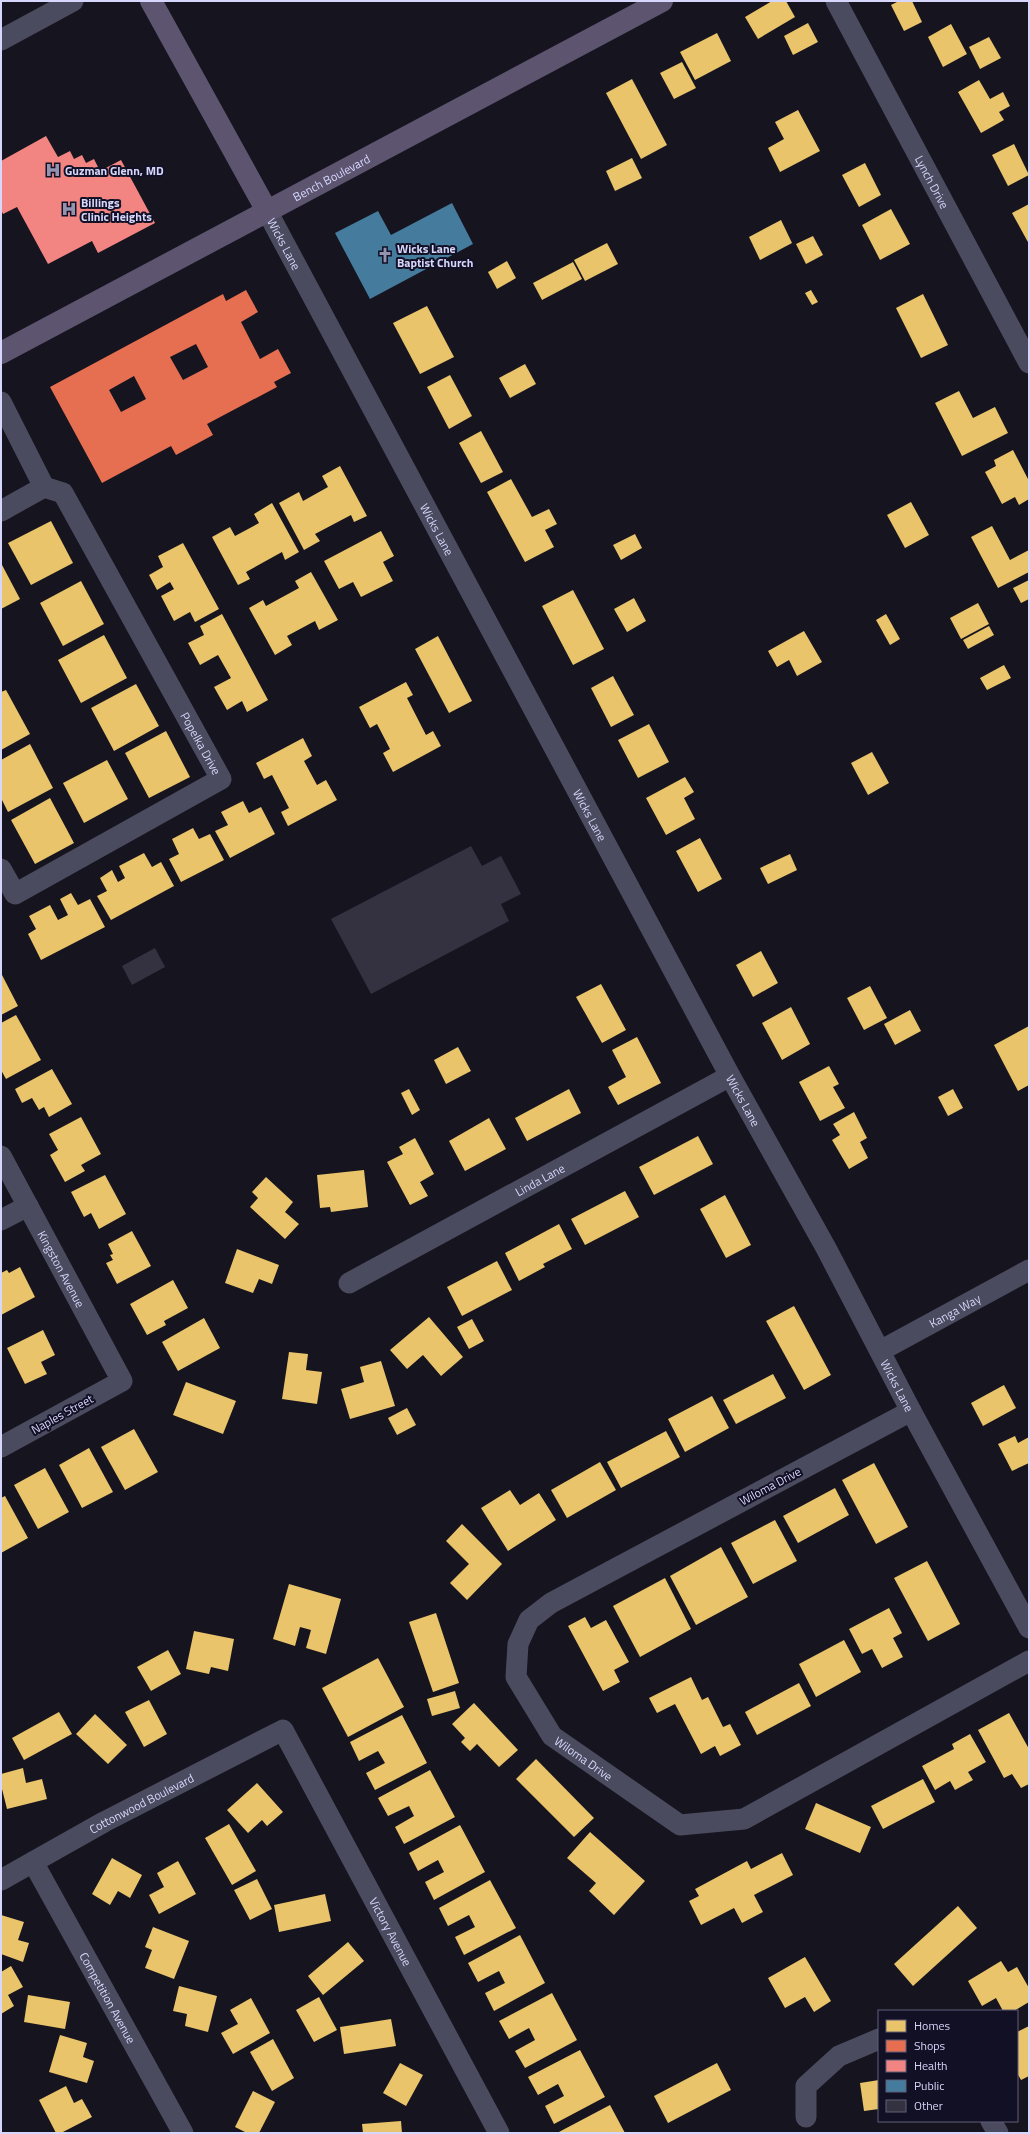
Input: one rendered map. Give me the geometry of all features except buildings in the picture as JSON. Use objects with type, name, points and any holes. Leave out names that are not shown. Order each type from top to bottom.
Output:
[{"type":"main road","name":"Wicks Lane","points":[[151,1],[267,211]]},
{"type":"main road","name":"Bench Boulevard","points":[[1,353],[662,1]]},
{"type":"street","points":[[1,40],[73,1]]},
{"type":"street","name":"Lynch Drive","points":[[836,1],[1029,363]]},
{"type":"street","name":"Wicks Lane","points":[[267,211],[730,1076],[826,1248],[911,1411],[1029,1628]]},
{"type":"street","points":[[1,402],[44,487],[1,511]]},
{"type":"street","name":"Popelka Drive","points":[[1,869],[15,894],[221,780],[63,493],[44,487]]},
{"type":"street","name":"Linda Lane","points":[[349,1283],[730,1076]]},
{"type":"street","name":"Kingston Avenue","points":[[1,1156],[122,1381]]},
{"type":"street","points":[[1,1220],[28,1206]]},
{"type":"street","name":"Kanga Way","points":[[880,1351],[1029,1270]]},
{"type":"street","name":"Naples Street","points":[[1,1448],[122,1381]]},
{"type":"street","name":"Wiloma Drive","points":[[911,1411],[551,1603],[529,1620],[518,1644],[516,1677],[552,1736],[680,1825],[744,1819],[1029,1661]]},
{"type":"street","name":"Cottonwood Boulevard","points":[[1,1880],[104,1822],[283,1730]]},
{"type":"street","name":"Victory Avenue","points":[[283,1730],[499,2133]]},
{"type":"street","name":"Competition Avenue","points":[[33,1862],[183,2133]]},
{"type":"street","points":[[806,2117],[806,2086],[839,2056],[878,2039]]},
{"type":"street","points":[[992,2122],[998,2133]]},
{"type":"place","name":"Guzman Glenn, MD","points":[[53,170]]},
{"type":"place","name":"Billings Clinic Heights","points":[[69,209]]},
{"type":"place","name":"Wicks Lane Baptist Church","points":[[385,255]]}]
